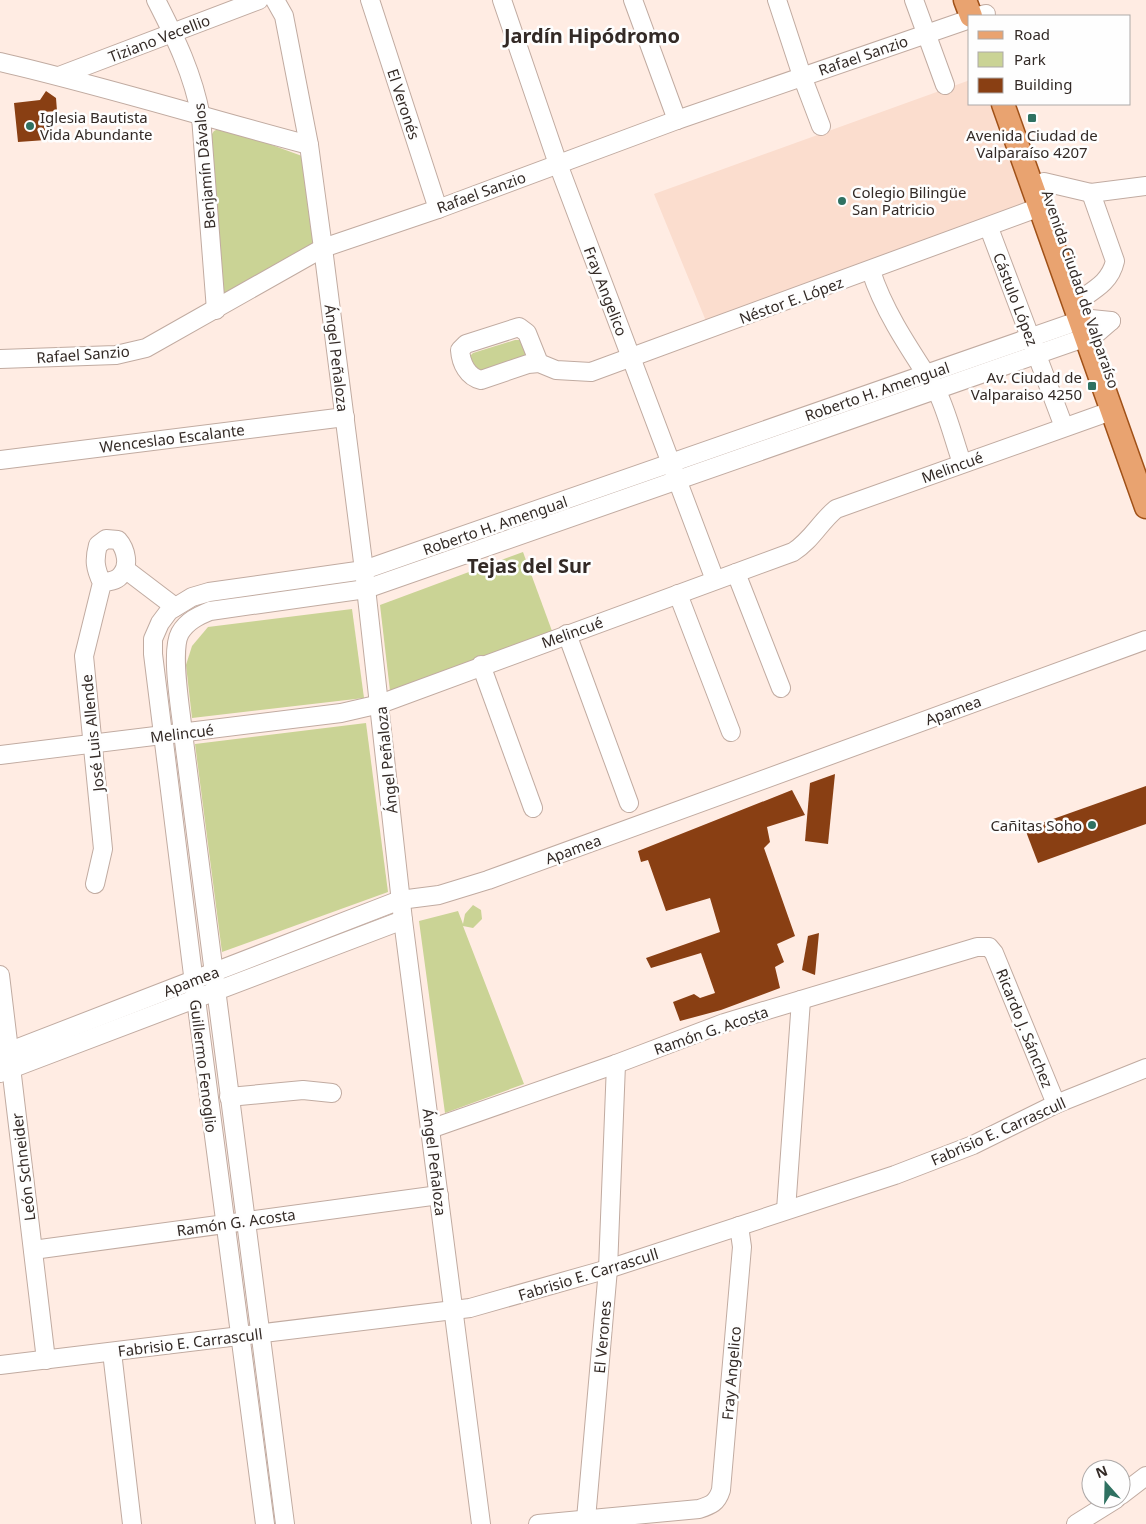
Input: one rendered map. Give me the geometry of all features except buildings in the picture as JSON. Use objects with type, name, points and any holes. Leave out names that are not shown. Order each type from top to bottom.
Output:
[{"type":"main road","points":[[965,0],[979,14]]},
{"type":"main road","name":"Avenida Ciudad de Valparaíso","points":[[1003,105],[1040,207],[1146,474]]},
{"type":"main road","name":"Avenida Ciudad de Valparaíso","points":[[1017,105],[1084,297],[1088,328],[1111,411],[1146,508]]},
{"type":"street","name":"Benjamín Dávalos","points":[[156,0],[174,34],[192,76],[201,117],[216,310]]},
{"type":"street","name":"Tiziano Vecellio","points":[[59,76],[174,34],[259,0]]},
{"type":"street","name":"Ángel Peñaloza","points":[[275,0],[284,16],[309,145],[323,248],[380,704],[400,900],[481,1524]]},
{"type":"street","name":"El Veronés","points":[[370,0],[438,209]]},
{"type":"street","name":"Fray Angelico","points":[[502,0],[558,164],[715,580]]},
{"type":"street","points":[[634,0],[677,120]]},
{"type":"street","points":[[777,0],[821,126]]},
{"type":"street","points":[[914,0],[945,86]]},
{"type":"street","name":"Rafael Sanzio","points":[[0,359],[133,352],[146,348],[323,248],[438,209],[677,120],[968,18]]},
{"type":"street","points":[[0,62],[59,76],[201,117],[309,145]]},
{"type":"street","points":[[1044,182],[1091,193],[1146,186]]},
{"type":"street","points":[[1084,297],[1102,285],[1113,271],[1115,260],[1091,193]]},
{"type":"street","name":"Néstor E. López","points":[[539,363],[556,370],[578,373],[591,372],[988,228],[1040,207]]},
{"type":"street","name":"Cástulo López","points":[[988,228],[1064,427]]},
{"type":"street","points":[[871,270],[879,294],[924,375],[936,389],[962,463]]},
{"type":"street","name":"Roberto H. Amengual","points":[[172,609],[209,592],[364,570],[1031,338],[1088,328]]},
{"type":"street","name":"Roberto H. Amengual","points":[[186,624],[210,611],[366,589],[1037,354],[1088,328]]},
{"type":"street","name":"Melincué","points":[[0,756],[341,713],[380,704],[481,665],[793,552],[804,546],[826,517],[836,509],[1111,411]]},
{"type":"street","name":"Wenceslao Escalante","points":[[0,460],[345,416]]},
{"type":"street","points":[[106,539],[118,540],[123,546],[126,559],[125,569],[121,576],[115,580],[102,583],[95,569],[94,559],[98,545],[106,539]]},
{"type":"street","points":[[125,569],[172,609]]},
{"type":"street","points":[[736,573],[780,688]]},
{"type":"street","name":"José Luis Allende","points":[[95,884],[103,849],[84,656],[86,641],[102,583]]},
{"type":"street","points":[[678,594],[730,732]]},
{"type":"street","name":"Guillermo Fenoglio","points":[[172,609],[160,623],[153,639],[153,654],[193,980],[265,1524]]},
{"type":"street","name":"Guillermo Fenoglio","points":[[186,624],[178,635],[175,652],[213,972],[285,1524]]},
{"type":"street","points":[[567,634],[629,803]]},
{"type":"street","name":"Apamea","points":[[5,1053],[400,900],[439,895],[488,880],[1146,640]]},
{"type":"street","points":[[481,665],[533,808]]},
{"type":"street","name":"Apamea","points":[[6,1071],[403,920]]},
{"type":"street","name":"Ramón G. Acosta","points":[[430,1129],[616,1064],[724,1023],[977,947],[989,947],[994,953]]},
{"type":"street","name":"Ricardo J. Sánchez","points":[[994,953],[1056,1104]]},
{"type":"street","name":"León Schneider","points":[[0,974],[6,1071],[33,1250],[46,1360]]},
{"type":"street","points":[[786,1210],[801,1000]]},
{"type":"street","name":"El Verones","points":[[586,1519],[608,1269],[616,1064]]},
{"type":"street","name":"Fabrisio E. Carrascull","points":[[0,1365],[454,1310],[608,1269],[895,1175],[973,1145],[1056,1104],[1146,1068]]},
{"type":"street","points":[[229,1097],[303,1090],[332,1093]]},
{"type":"street","name":"Ramón G. Acosta","points":[[33,1250],[439,1195]]},
{"type":"street","name":"Fray Angelico","points":[[586,1519],[699,1509],[711,1505],[718,1500],[721,1490],[742,1247],[739,1226]]},
{"type":"street","points":[[112,1352],[132,1524]]},
{"type":"street","points":[[1131,1487],[1146,1476]]},
{"type":"street","points":[[1076,1524],[1100,1509]]},
{"type":"street","points":[[538,1524],[586,1519]]},
{"type":"shaded area","name":"Colegio Bilingüe San Patricio","points":[[968,81],[968,105],[992,105],[1030,208],[708,326],[654,194]]},
{"type":"green space","points":[[222,127],[302,156],[321,244],[234,292],[224,292],[219,284],[210,137],[214,131]]},
{"type":"green space","points":[[515,340],[522,340],[528,355],[475,374],[469,357],[473,353]]},
{"type":"green space","points":[[523,552],[552,631],[390,691],[380,605]]},
{"type":"green space","points":[[352,609],[364,698],[192,718],[186,665],[192,646],[208,627]]},
{"type":"green space","points":[[366,723],[388,892],[222,952],[195,744]]},
{"type":"green space","points":[[473,905],[481,910],[482,919],[473,928],[463,926],[524,1084],[445,1113],[419,921],[458,911],[463,924],[465,914]]},
{"type":"place","name":"Avenida Ciudad de Valparaíso 4207","points":[[1032,118]]},
{"type":"place","name":"Iglesia Bautista Vida Abundante","points":[[30,126]]},
{"type":"place","name":"Colegio Bilingüe San Patricio","points":[[842,201]]},
{"type":"place","name":"Av. Ciudad de Valparaiso 4250","points":[[1092,386]]},
{"type":"place","name":"Cañitas Soho","points":[[1092,825]]},
{"type":"district","name":"Jardín Hipódromo","points":[[592,35]]},
{"type":"district","name":"Tejas del Sur","points":[[529,565]]}]
